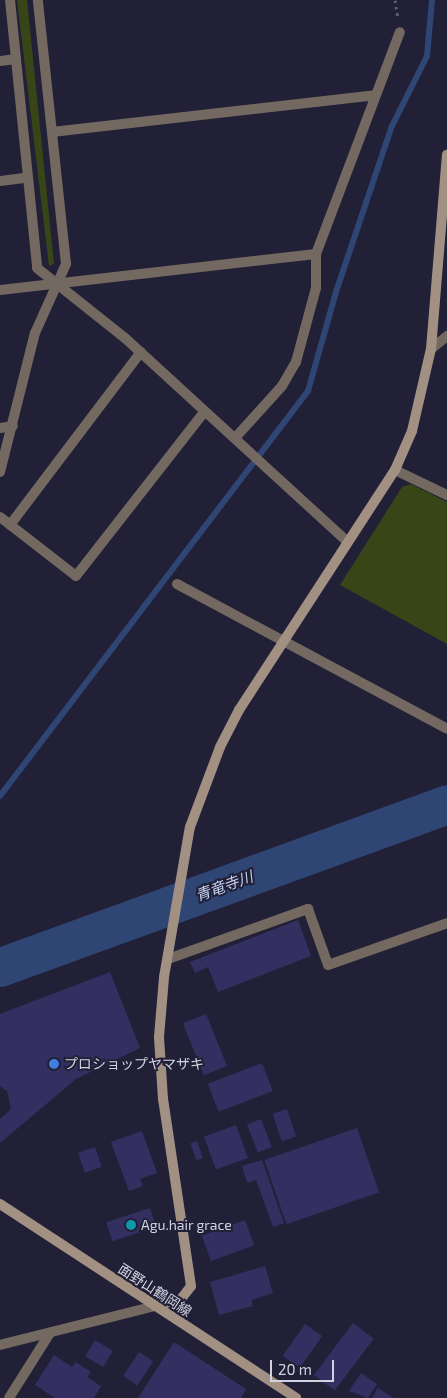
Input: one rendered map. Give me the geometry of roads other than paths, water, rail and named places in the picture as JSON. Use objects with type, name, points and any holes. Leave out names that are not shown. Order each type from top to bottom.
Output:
[{"type":"street","points":[[10,0],[26,178],[37,268],[58,283],[141,352],[348,542]]},
{"type":"street","points":[[0,472],[35,333],[66,264],[38,0]]},
{"type":"street","points":[[235,438],[282,386],[296,362],[316,288],[316,254],[400,32]]},
{"type":"street","points":[[0,61],[16,59]]},
{"type":"street","points":[[52,132],[375,95]]},
{"type":"street","points":[[0,1344],[181,1299],[190,1286],[159,1069],[160,1005],[190,827],[220,747],[394,470],[412,431],[431,350],[447,155]]},
{"type":"street","points":[[0,181],[26,178]]},
{"type":"street","points":[[0,290],[316,254]]},
{"type":"street","points":[[431,350],[447,336]]},
{"type":"street","points":[[10,525],[141,352]]},
{"type":"street","points":[[0,517],[76,576],[205,411]]},
{"type":"street","points":[[0,428],[13,426]]},
{"type":"street","points":[[394,470],[447,496]]},
{"type":"street","points":[[177,584],[284,645],[447,729]]},
{"type":"street","points":[[168,959],[308,909],[328,965],[447,923]]},
{"type":"street","name":"面野山鶴岡線","points":[[0,1204],[296,1398]]},
{"type":"street","points":[[9,1398],[50,1333]]},
{"type":"waterway","points":[[0,796],[308,391],[336,292],[392,126],[427,56],[432,0]]},
{"type":"waterway","name":"青竜寺川","points":[[0,967],[447,804]]},
{"type":"place","name":"プロショップヤマザキ","points":[[54,1064]]},
{"type":"place","name":"Agu.hair grace","points":[[131,1225]]}]
